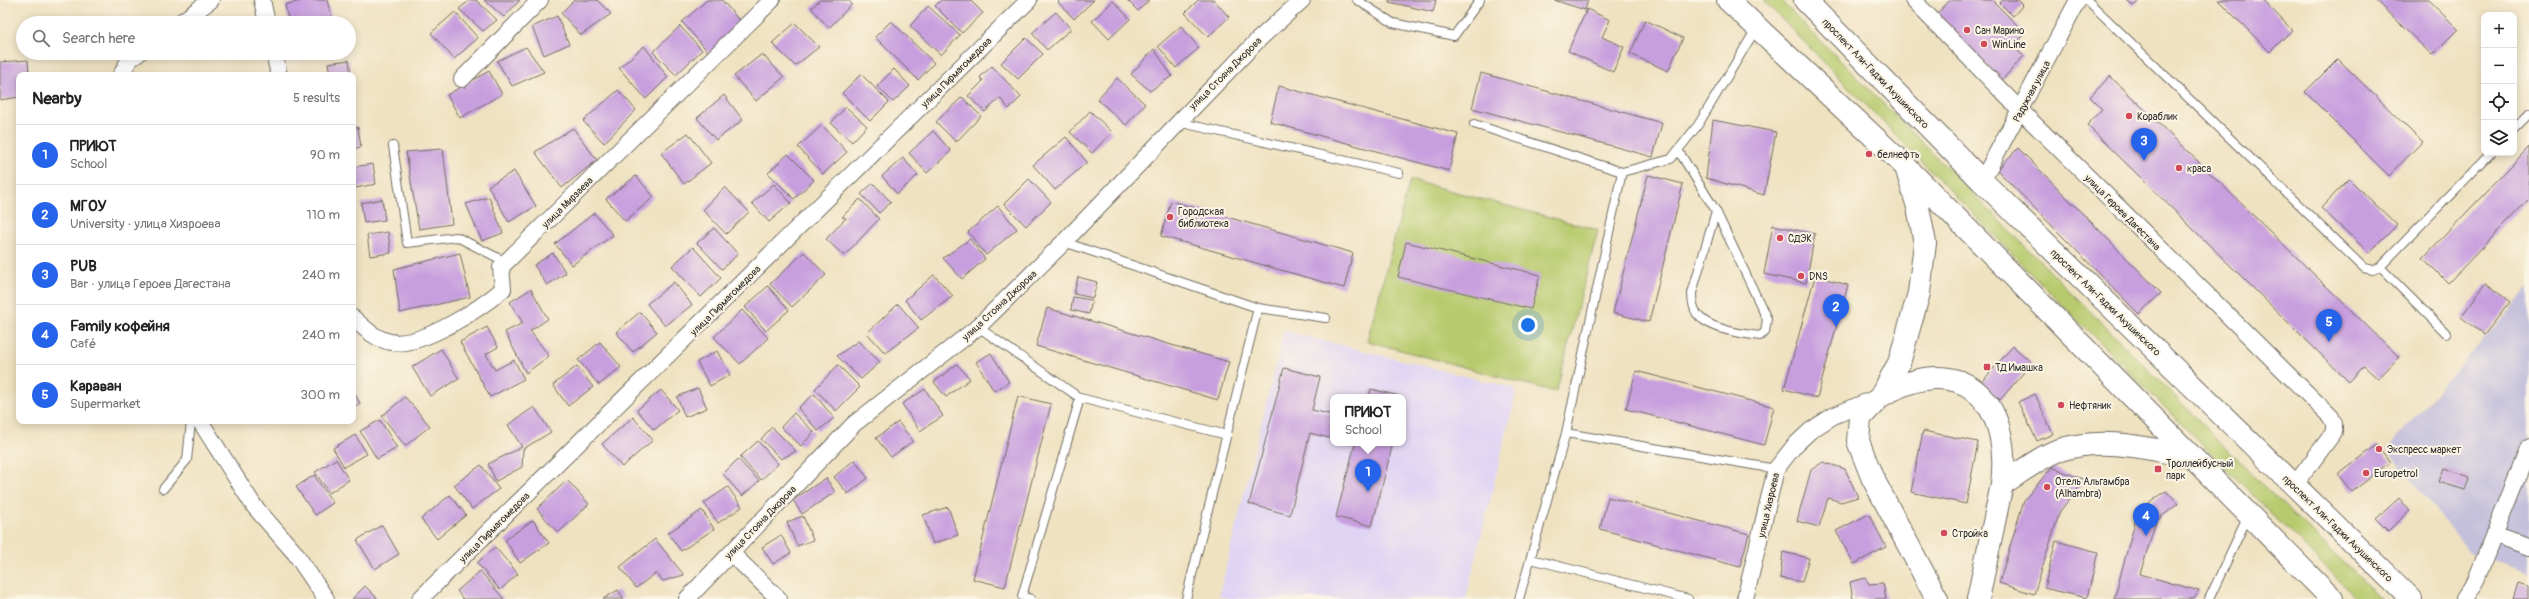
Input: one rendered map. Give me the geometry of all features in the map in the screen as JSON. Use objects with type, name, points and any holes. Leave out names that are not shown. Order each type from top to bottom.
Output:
[{"type":"main road","points":[[1728,0],[1756,28],[1906,167],[2332,599]]},
{"type":"main road","name":"проспект Али-Гаджи Акушинского","points":[[1805,0],[1982,181],[2411,599]]},
{"type":"main road","points":[[1906,167],[1923,225],[1925,262],[1907,341],[1892,378],[1881,396],[1860,418],[1857,430],[1861,453],[1937,599]]},
{"type":"main road","points":[[1881,396],[1906,384],[1937,377],[1952,379],[1975,390],[1994,414],[2001,431],[2004,448],[2002,484],[1978,599]]},
{"type":"main road","points":[[2002,484],[2059,450],[2097,443],[2137,446],[2193,458]]},
{"type":"street","points":[[189,16],[211,0]]},
{"type":"street","points":[[262,0],[265,16]]},
{"type":"street","points":[[462,79],[540,0]]},
{"type":"street","name":"улица Мирзаева","points":[[506,262],[772,0]]},
{"type":"street","name":"улица Пирмагомедова","points":[[420,599],[1029,0]]},
{"type":"street","name":"улица Стояна Джорова","points":[[687,599],[854,424],[978,326],[1064,242],[1177,122],[1258,40],[1302,0]]},
{"type":"street","name":"улица Героев Дагестана","points":[[1913,0],[2020,110],[2331,417],[2334,424],[2334,432],[2294,486]]},
{"type":"street","name":"Радужная улица","points":[[1982,181],[2078,0]]},
{"type":"street","points":[[123,72],[129,60]]},
{"type":"street","points":[[276,60],[278,72]]},
{"type":"street","points":[[356,321],[368,332],[392,342],[418,340],[488,302],[503,289],[501,267],[506,262]]},
{"type":"street","name":"улица Хизроева","points":[[1745,599],[1776,469],[1795,445],[1810,431],[1833,416],[1881,396]]},
{"type":"street","points":[[202,424],[254,506],[295,553],[326,599]]},
{"type":"street","points":[[2464,599],[2476,580],[2529,447]]},
{"type":"street","points":[[2494,534],[2529,547]]},
{"type":"street","points":[[731,552],[778,599]]},
{"type":"lane","points":[[1357,0],[1393,23],[1454,36],[1480,0]]},
{"type":"lane","points":[[2087,0],[2364,268],[2373,270],[2380,267],[2488,156]]},
{"type":"lane","points":[[1474,124],[1622,172],[1671,159],[1698,124],[1756,28]]},
{"type":"lane","points":[[2517,126],[2529,114]]},
{"type":"lane","points":[[1177,122],[1399,173]]},
{"type":"lane","points":[[393,146],[406,243],[457,237],[506,262]]},
{"type":"lane","points":[[1678,150],[1716,211],[1767,319],[1765,332],[1760,336],[1714,325],[1704,321],[1693,305],[1692,293],[1716,211]]},
{"type":"lane","points":[[1519,599],[1566,433],[1622,172]]},
{"type":"lane","points":[[1064,242],[1258,308],[1326,318]]},
{"type":"lane","points":[[2380,267],[2446,333]]},
{"type":"lane","points":[[1186,599],[1258,308]]},
{"type":"lane","points":[[978,326],[1080,398],[1227,435]]},
{"type":"lane","points":[[1031,599],[1022,596],[1080,398]]},
{"type":"lane","points":[[163,489],[187,460],[191,424]]},
{"type":"lane","points":[[1566,433],[1776,469]]},
{"type":"lane","points":[[2209,599],[2249,514]]},
{"type":"lane","points":[[1531,559],[1688,599]]},
{"type":"shaded area","points":[[2529,288],[2529,573],[2469,552],[2387,449]]},
{"type":"shaded area","points":[[1284,331],[1517,389],[1466,599],[1232,599],[1219,596]]},
{"type":"green space","points":[[1763,0],[1780,0],[2278,500],[2382,599],[2357,599],[2085,328]]},
{"type":"green space","points":[[1410,180],[1598,230],[1556,392],[1367,341]]},
{"type":"building","points":[[304,0],[327,0],[331,16],[287,16],[285,5]]},
{"type":"building","points":[[470,0],[476,0],[497,20],[483,31],[459,9]]},
{"type":"building","points":[[484,0],[520,0],[504,17]]},
{"type":"building","points":[[574,0],[597,0],[611,14],[581,35],[561,13]]},
{"type":"building","points":[[707,0],[722,0],[743,25],[711,55],[682,22]]},
{"type":"building","points":[[820,0],[848,0],[852,4],[829,28],[811,8]]},
{"type":"building","points":[[941,0],[970,0],[983,13],[962,33],[935,6]]},
{"type":"building","points":[[1060,0],[1094,0],[1074,19],[1058,2]]},
{"type":"building","points":[[1127,0],[1149,0],[1138,11]]},
{"type":"building","points":[[1198,0],[1214,0],[1229,17],[1208,37],[1185,13]]},
{"type":"building","points":[[1389,0],[1436,0],[1433,12],[1389,2]]},
{"type":"building","points":[[1554,0],[1588,0],[1585,10]]},
{"type":"building","points":[[1950,0],[1992,0],[2025,33],[2013,47],[2024,56],[2002,80],[1935,16]]},
{"type":"building","points":[[2003,0],[2018,0],[2023,5],[2013,16],[2000,3]]},
{"type":"building","points":[[2127,0],[2140,0],[2133,6]]},
{"type":"building","points":[[2218,0],[2263,0],[2292,30],[2270,52]]},
{"type":"building","points":[[2375,0],[2428,0],[2458,29],[2432,55]]},
{"type":"building","points":[[1113,1],[1130,19],[1109,39],[1092,21]]},
{"type":"building","points":[[928,6],[960,35],[941,55],[910,26]]},
{"type":"building","points":[[1587,9],[1610,20],[1602,37],[1624,47],[1613,72],[1568,51]]},
{"type":"building","points":[[455,12],[478,38],[454,59],[431,33]]},
{"type":"building","points":[[1056,12],[1071,29],[1047,50],[1032,33]]},
{"type":"building","points":[[557,16],[569,44],[544,55],[532,27]]},
{"type":"building","points":[[1645,20],[1683,38],[1668,71],[1630,54]]},
{"type":"building","points":[[891,21],[934,63],[918,80],[875,37]]},
{"type":"building","points":[[795,23],[819,47],[795,66],[772,43]]},
{"type":"building","points":[[680,26],[702,50],[676,75],[653,52]]},
{"type":"building","points":[[1181,26],[1199,48],[1176,68],[1158,46]]},
{"type":"building","points":[[1026,38],[1043,54],[1018,79],[1001,63]]},
{"type":"building","points":[[644,46],[668,77],[646,99],[619,68]]},
{"type":"building","points":[[526,47],[544,72],[512,86],[497,61]]},
{"type":"building","points":[[1154,49],[1172,76],[1150,91],[1131,74]]},
{"type":"building","points":[[762,54],[784,77],[756,101],[734,76]]},
{"type":"building","points":[[2338,59],[2422,142],[2389,176],[2305,92]]},
{"type":"building","points":[[28,60],[29,72],[16,72],[16,97],[0,100],[0,62]]},
{"type":"building","points":[[349,60],[351,72],[330,72],[328,63]]},
{"type":"building","points":[[992,66],[1021,97],[1009,109],[1000,98],[985,112],[968,96],[983,81],[980,77]]},
{"type":"building","points":[[894,69],[910,86],[893,102],[877,86]]},
{"type":"building","points":[[489,71],[502,94],[460,118],[447,95]]},
{"type":"building","points":[[1481,73],[1662,123],[1653,157],[1472,108]]},
{"type":"building","points":[[861,74],[889,102],[870,121],[842,93]]},
{"type":"building","points":[[2110,76],[2399,357],[2378,379],[2364,366],[2349,382],[2087,125],[2102,109],[2090,97]]},
{"type":"building","points":[[1117,78],[1145,104],[1126,125],[1097,99]]},
{"type":"building","points":[[1279,86],[1458,134],[1449,171],[1270,122]]},
{"type":"building","points":[[618,90],[636,110],[604,143],[583,121]]},
{"type":"building","points":[[724,95],[743,120],[716,140],[697,118]]},
{"type":"building","points":[[962,97],[981,116],[956,142],[936,122]]},
{"type":"building","points":[[846,107],[867,126],[852,142],[831,123]]},
{"type":"building","points":[[1090,111],[1112,132],[1092,153],[1070,132]]},
{"type":"building","points":[[1713,120],[1776,132],[1764,195],[1706,178]]},
{"type":"building","points":[[822,125],[847,152],[823,174],[798,147]]},
{"type":"building","points":[[356,127],[358,127],[361,147],[356,148]]},
{"type":"building","points":[[573,128],[597,160],[562,188],[535,152]]},
{"type":"building","points":[[933,131],[951,151],[927,173],[909,153]]},
{"type":"building","points":[[688,133],[711,163],[684,184],[661,153]]},
{"type":"building","points":[[1066,137],[1087,162],[1055,190],[1033,165]]},
{"type":"building","points":[[2529,147],[2529,199],[2448,283],[2423,258]]},
{"type":"building","points":[[2018,148],[2161,293],[2139,314],[1997,170]]},
{"type":"building","points":[[443,149],[452,224],[419,229],[406,152]]},
{"type":"building","points":[[788,154],[814,180],[794,199],[768,173]]},
{"type":"building","points":[[903,158],[918,175],[897,194],[882,176]]},
{"type":"building","points":[[373,164],[376,184],[356,188],[356,167]]},
{"type":"building","points":[[514,171],[536,206],[509,222],[488,186]]},
{"type":"building","points":[[1648,175],[1683,184],[1649,322],[1613,313]]},
{"type":"building","points":[[636,176],[654,197],[625,221],[606,199]]},
{"type":"building","points":[[1029,179],[1051,202],[1026,226],[1004,204]]},
{"type":"building","points":[[2349,179],[2397,225],[2369,253],[2321,208]]},
{"type":"building","points":[[873,183],[891,202],[879,213],[861,194]]},
{"type":"building","points":[[774,184],[791,203],[769,222],[752,203]]},
{"type":"building","points":[[725,187],[749,212],[726,234],[703,210]]},
{"type":"building","points":[[489,197],[503,233],[482,241],[466,204]]},
{"type":"building","points":[[382,199],[385,220],[364,223],[361,203]]},
{"type":"building","points":[[860,199],[879,219],[844,256],[826,239],[846,218],[842,217]]},
{"type":"building","points":[[1171,201],[1353,253],[1344,288],[1161,236]]},
{"type":"building","points":[[998,206],[1017,229],[986,255],[968,232]]},
{"type":"building","points":[[594,213],[613,235],[572,265],[555,244]]},
{"type":"building","points":[[1773,225],[1815,234],[1806,283],[1764,274]]},
{"type":"building","points":[[714,228],[738,254],[722,269],[697,243]]},
{"type":"building","points":[[388,232],[391,253],[370,256],[367,235]]},
{"type":"building","points":[[970,239],[985,259],[962,279],[943,258]]},
{"type":"building","points":[[1406,242],[1540,275],[1531,309],[1398,277]]},
{"type":"building","points":[[693,247],[721,278],[701,297],[672,266]]},
{"type":"building","points":[[804,252],[826,275],[792,307],[770,284]]},
{"type":"building","points":[[460,253],[470,297],[400,313],[394,269]]},
{"type":"building","points":[[553,253],[566,273],[547,285],[534,265]]},
{"type":"building","points":[[934,275],[953,296],[921,320],[905,300]]},
{"type":"building","points":[[1815,276],[1848,285],[1817,398],[1784,389]]},
{"type":"building","points":[[1078,277],[1097,282],[1093,298],[1074,294]]},
{"type":"building","points":[[674,282],[692,305],[665,326],[647,304]]},
{"type":"building","points":[[2486,283],[2510,302],[2484,335],[2461,317]]},
{"type":"building","points":[[768,286],[789,310],[766,331],[745,307]]},
{"type":"building","points":[[531,289],[548,319],[530,331],[549,356],[526,373],[505,332],[523,323],[510,302]]},
{"type":"building","points":[[1073,297],[1092,300],[1089,314],[1071,310]]},
{"type":"building","points":[[898,304],[919,328],[885,353],[867,333]]},
{"type":"building","points":[[1047,308],[1229,362],[1218,400],[1036,346]]},
{"type":"building","points":[[742,310],[768,338],[740,364],[714,337]]},
{"type":"building","points":[[640,312],[657,332],[633,352],[616,332]]},
{"type":"building","points":[[487,327],[498,347],[486,354],[495,370],[514,360],[524,379],[490,397],[460,342]]},
{"type":"building","points":[[858,341],[880,362],[861,379],[837,356]]},
{"type":"building","points":[[600,342],[621,367],[599,385],[578,360]]},
{"type":"building","points":[[2013,346],[2032,363],[2000,400],[1981,383]]},
{"type":"building","points":[[441,349],[459,379],[430,396],[412,367]]},
{"type":"building","points":[[717,351],[730,375],[710,386],[697,362]]},
{"type":"building","points":[[991,353],[1009,382],[994,391],[976,362]]},
{"type":"building","points":[[957,364],[970,379],[946,397],[934,382]]},
{"type":"building","points":[[838,365],[860,387],[836,411],[815,389]]},
{"type":"building","points":[[577,366],[593,387],[568,406],[553,385]]},
{"type":"building","points":[[1284,368],[1320,377],[1312,410],[1330,414],[1330,438],[1310,433],[1290,515],[1249,504]]},
{"type":"building","points":[[1636,371],[1774,407],[1764,445],[1626,409]]},
{"type":"building","points":[[698,388],[707,408],[685,417],[677,397]]},
{"type":"building","points":[[925,389],[943,416],[920,431],[902,404]]},
{"type":"building","points":[[1371,389],[1392,394],[1370,394]]},
{"type":"building","points":[[661,390],[678,410],[654,430],[637,410]]},
{"type":"building","points":[[814,394],[834,418],[818,431],[798,408]]},
{"type":"building","points":[[2035,394],[2053,434],[2037,441],[2018,402]]},
{"type":"building","points":[[356,395],[360,404],[356,406]]},
{"type":"building","points":[[1018,396],[1051,404],[1005,587],[973,579]]},
{"type":"building","points":[[405,397],[430,426],[405,446],[382,416]]},
{"type":"building","points":[[534,407],[551,432],[523,449],[522,467],[496,481],[488,464],[522,447],[508,425]]},
{"type":"building","points":[[794,413],[814,432],[801,446],[781,427]]},
{"type":"building","points":[[633,417],[653,440],[622,467],[602,444]]},
{"type":"building","points":[[380,420],[397,448],[377,459],[360,431]]},
{"type":"building","points":[[898,422],[913,441],[891,457],[876,438]]},
{"type":"building","points":[[772,427],[796,451],[781,459],[761,439]]},
{"type":"building","points":[[1923,431],[1978,442],[1966,504],[1911,492]]},
{"type":"building","points":[[355,435],[367,454],[344,467],[333,448]]},
{"type":"building","points":[[758,441],[778,464],[761,480],[740,457]]},
{"type":"building","points":[[2377,445],[2390,462],[2352,492],[2338,475]]},
{"type":"building","points":[[1354,446],[1392,446],[1372,526],[1336,517]]},
{"type":"building","points":[[336,459],[349,480],[329,493],[315,472]]},
{"type":"building","points":[[738,459],[759,481],[742,496],[723,474]]},
{"type":"building","points":[[854,460],[868,478],[848,494],[834,477]]},
{"type":"building","points":[[1823,462],[1845,469],[1858,497],[1841,502],[1828,498],[1819,527],[1797,521],[1811,470]]},
{"type":"building","points":[[481,465],[499,489],[472,509],[454,485]]},
{"type":"building","points":[[2052,467],[2085,480],[2060,511],[2034,594],[1999,583],[2024,500]]},
{"type":"building","points":[[2444,468],[2470,477],[2465,490],[2439,482]]},
{"type":"building","points":[[314,475],[333,503],[315,515],[296,487]]},
{"type":"building","points":[[826,478],[835,492],[802,514],[793,500]]},
{"type":"building","points":[[567,480],[589,504],[558,533],[537,509]]},
{"type":"building","points":[[728,487],[742,507],[718,523],[704,503]]},
{"type":"building","points":[[2166,491],[2178,504],[2156,521],[2140,574],[2199,591],[2194,599],[2114,599],[2138,511]]},
{"type":"building","points":[[450,495],[466,515],[437,539],[421,519]]},
{"type":"building","points":[[1608,497],[1749,534],[1740,567],[1600,529]]},
{"type":"building","points":[[2399,498],[2410,511],[2388,531],[2376,519]]},
{"type":"building","points":[[948,507],[958,535],[933,544],[923,515]]},
{"type":"building","points":[[702,510],[714,529],[681,551],[668,533]]},
{"type":"building","points":[[1869,514],[1886,547],[1854,564],[1836,531]]},
{"type":"building","points":[[803,516],[813,540],[797,546],[787,522]]},
{"type":"building","points":[[533,520],[549,543],[520,563],[505,540]]},
{"type":"building","points":[[382,525],[399,554],[375,569],[357,540]]},
{"type":"building","points":[[781,535],[791,553],[773,564],[762,547]]},
{"type":"building","points":[[655,539],[684,575],[663,581],[656,573],[636,588],[620,567]]},
{"type":"building","points":[[2056,541],[2098,552],[2087,598],[2044,588]]},
{"type":"building","points":[[495,547],[518,574],[500,590],[477,563]]},
{"type":"building","points":[[1783,552],[1809,558],[1802,582],[1780,578]]},
{"type":"building","points":[[480,571],[504,599],[463,599],[457,591]]},
{"type":"building","points":[[1865,578],[1869,584],[1883,583],[1886,599],[1853,599],[1850,582]]},
{"type":"building","points":[[2518,583],[2529,586],[2529,599],[2513,599]]},
{"type":"building","points":[[365,586],[378,599],[352,599]]},
{"type":"building","points":[[618,590],[624,599],[603,599]]},
{"type":"place","name":"Сан Марино","points":[[1967,30]]},
{"type":"place","name":"WinLine","points":[[1984,44]]},
{"type":"place","name":"Кораблик","points":[[2129,116]]},
{"type":"place","name":"белнефть","points":[[1869,154]]},
{"type":"place","name":"PUB","points":[[2144,161]]},
{"type":"place","name":"краса","points":[[2179,168]]},
{"type":"place","name":"Городская библиотека","points":[[1170,217]]},
{"type":"place","name":"СДЭК","points":[[1780,238]]},
{"type":"place","name":"DNS","points":[[1801,276]]},
{"type":"place","name":"МГОУ","points":[[1836,327]]},
{"type":"place","name":"Караван","points":[[2329,342]]},
{"type":"place","name":"ТД Имашка","points":[[1987,367]]},
{"type":"place","name":"Нефтяник","points":[[2061,405]]},
{"type":"place","name":"Экспресс маркет","points":[[2379,449]]},
{"type":"place","name":"Троллейбусный парк","points":[[2158,469]]},
{"type":"place","name":"Europetrol","points":[[2366,473]]},
{"type":"place","name":"Отель Альгамбра (Alhambra)","points":[[2047,487]]},
{"type":"place","name":"ПРИЮТ","points":[[1368,492]]},
{"type":"place","name":"Стройка","points":[[1944,533]]},
{"type":"place","name":"Family кофейня","points":[[2146,536]]}]
